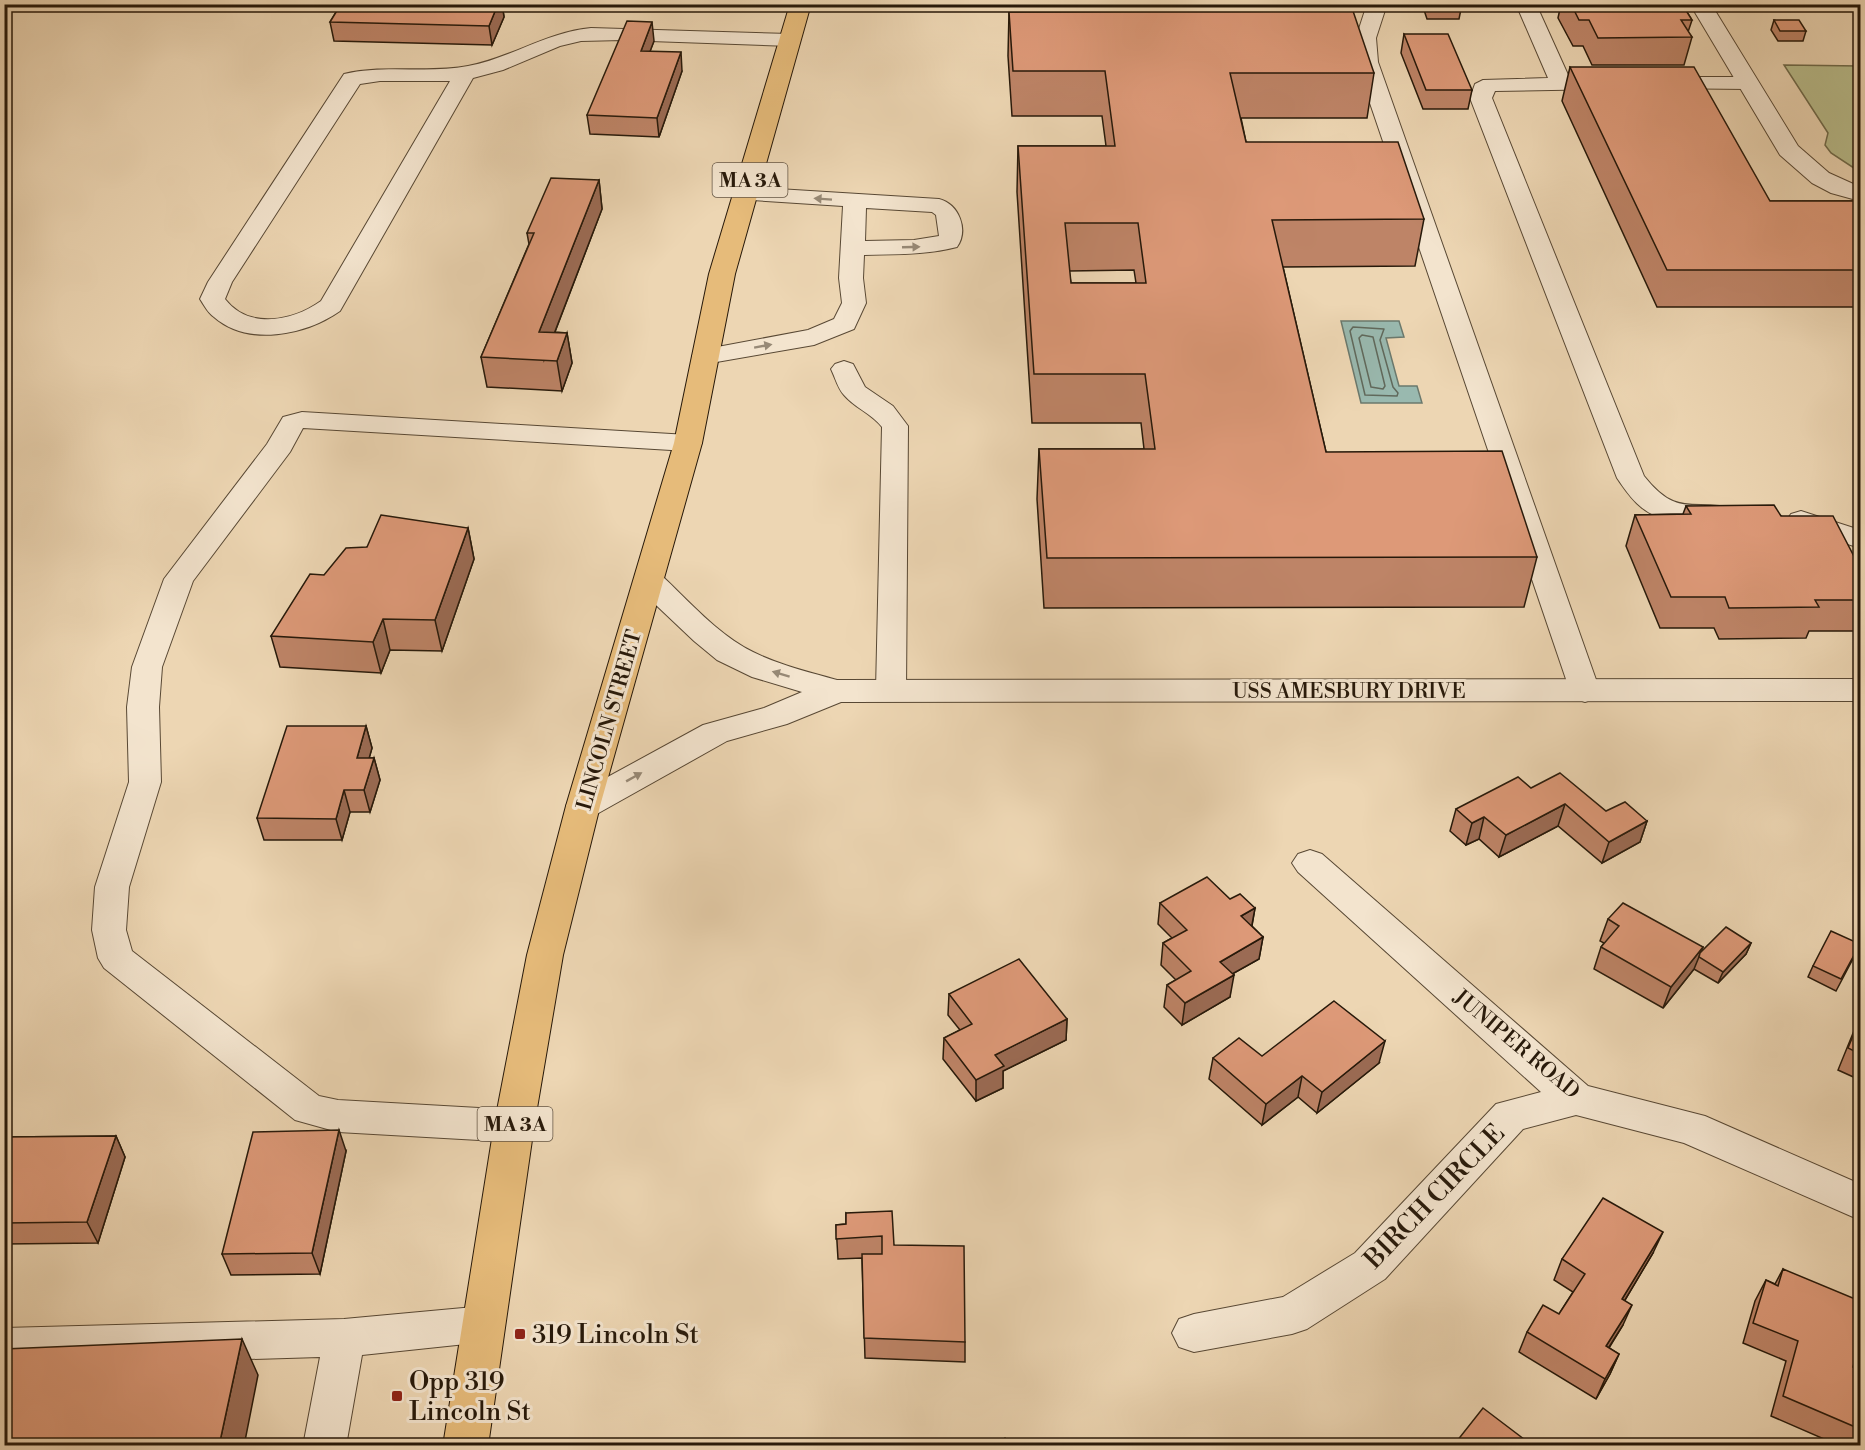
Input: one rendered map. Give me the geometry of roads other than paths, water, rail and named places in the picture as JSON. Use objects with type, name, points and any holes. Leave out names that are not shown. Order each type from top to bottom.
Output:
[{"type":"main road","name":"LINCOLN STREET","points":[[465,1446],[514,1126],[545,956],[583,806],[688,443],[722,274],[801,4]]},
{"type":"street","points":[[1700,4],[1788,150],[1801,165],[1825,181],[1860,194]]},
{"type":"street","name":"USS AMESBURY DRIVE","points":[[649,581],[721,646],[740,659],[772,672],[837,691],[1860,690]]},
{"type":"street","name":"USS AMESBURY DRIVE","points":[[583,806],[715,733],[775,716],[837,691]]},
{"type":"street","name":"JUNIPER ROAD","points":[[1310,863],[1576,1099],[1691,1128],[1860,1203]]},
{"type":"street","name":"BIRCH CIRCLE","points":[[1194,1333],[1292,1315],[1370,1266],[1510,1116],[1576,1099]]},
{"type":"lane","points":[[1377,4],[1366,38],[1367,62],[1585,691]]},
{"type":"lane","points":[[1526,4],[1562,83]]},
{"type":"lane","points":[[465,73],[331,306],[321,315],[308,320],[280,325],[259,325],[232,320],[218,310],[212,299],[220,282],[352,79],[363,76],[465,73],[496,66],[563,39],[581,35],[631,33],[790,40]]},
{"type":"lane","points":[[1746,515],[1687,516],[1661,510],[1642,495],[1631,478],[1481,98],[1483,89],[1491,85],[1747,83]]},
{"type":"lane","points":[[745,194],[939,206],[947,213],[951,236],[949,242],[935,245],[853,248]]},
{"type":"lane","points":[[705,356],[814,337],[845,324],[854,303],[851,278],[855,201]]},
{"type":"lane","points":[[844,369],[854,391],[884,412],[896,426],[891,690]]},
{"type":"lane","points":[[514,1126],[338,1116],[308,1109],[116,958],[109,930],[112,887],[145,782],[143,706],[147,667],[179,579],[280,446],[292,423],[302,420],[688,443]]},
{"type":"lane","points":[[1781,517],[1805,520],[1860,539]]},
{"type":"lane","points":[[4,1347],[344,1338],[485,1324]]},
{"type":"lane","points":[[324,1446],[344,1338]]},
{"type":"water","points":[[1341,321],[1399,321],[1404,337],[1386,338],[1399,386],[1417,386],[1422,403],[1361,403]]},
{"type":"place","name":"319 Lincoln St","points":[[520,1334]]},
{"type":"place","name":"Opp 319 Lincoln St","points":[[397,1396]]}]
